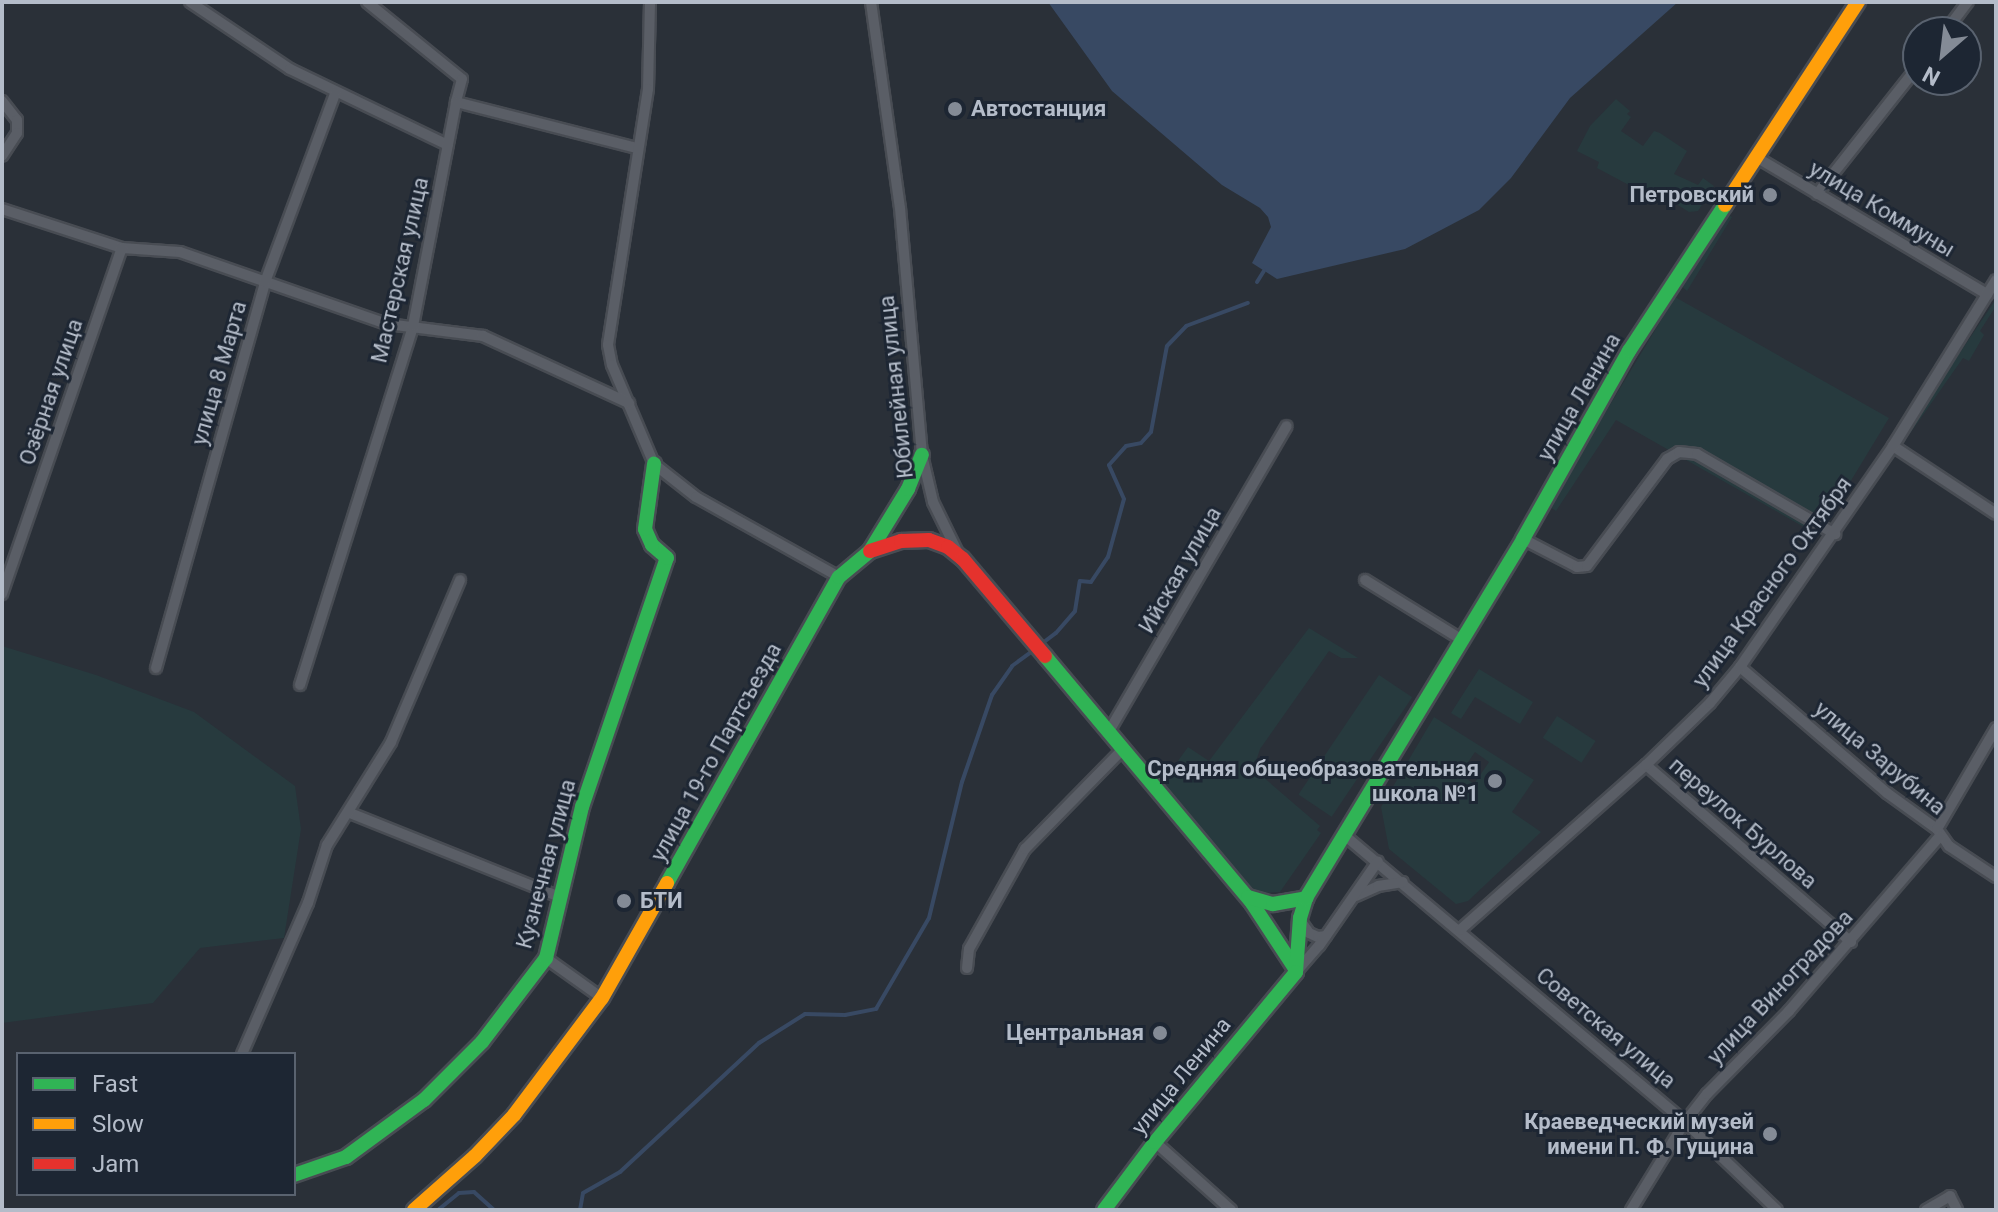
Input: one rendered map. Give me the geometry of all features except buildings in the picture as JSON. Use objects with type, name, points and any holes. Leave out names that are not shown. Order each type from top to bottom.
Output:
[{"type":"street","points":[[190,2],[290,69],[335,94],[448,145]]},
{"type":"street","points":[[367,2],[462,79],[456,102],[637,148]]},
{"type":"street","points":[[650,2],[648,89],[608,345],[612,365],[654,464],[696,497],[839,577]]},
{"type":"street","name":"Юбилейная улица","points":[[871,2],[900,208],[922,455],[938,514],[963,559],[1061,679],[1248,897],[1290,956],[1296,972]]},
{"type":"street","name":"улица Ленина","points":[[1104,1210],[1155,1142],[1296,972],[1300,918],[1306,898],[1523,539],[1629,351],[1858,2]]},
{"type":"street","points":[[1817,194],[1902,86]]},
{"type":"street","name":"улица 8 Марта","points":[[156,668],[265,282],[335,94]]},
{"type":"street","points":[[2,101],[17,120],[17,133],[2,156]]},
{"type":"street","name":"Мастерская улица","points":[[300,685],[413,326],[456,102]]},
{"type":"street","name":"улица Коммуны","points":[[1756,157],[1987,294]]},
{"type":"street","points":[[2,209],[122,248],[180,252],[387,324],[483,336],[629,403]]},
{"type":"street","name":"Озёрная улица","points":[[2,594],[122,248]]},
{"type":"street","name":"улица Красного Октября","points":[[1460,930],[1646,765],[1710,703],[1740,667],[1835,534],[1995,282]]},
{"type":"street","name":"Ийская улица","points":[[1108,733],[1287,426]]},
{"type":"street","points":[[1893,446],[1996,514]]},
{"type":"street","points":[[1523,539],[1577,567],[1587,566],[1667,459],[1679,452],[1697,454],[1835,534]]},
{"type":"street","name":"улица 19-го Партсъезда","points":[[414,1210],[506,1125],[602,998],[839,577],[848,565],[870,551],[908,489],[922,455]]},
{"type":"street","name":"Кузнечная улица","points":[[296,1174],[346,1157],[424,1100],[482,1042],[546,958],[582,807],[667,558],[652,545],[645,529],[654,464]]},
{"type":"street","points":[[870,551],[901,541],[929,540],[948,547],[963,559]]},
{"type":"street","points":[[243,1052],[308,903],[327,845],[350,813],[391,742],[460,580]]},
{"type":"street","points":[[1365,580],[1462,640]]},
{"type":"street","name":"улица Зарубина","points":[[1740,667],[1887,793],[1996,877]]},
{"type":"street","name":"улица Виноградова","points":[[1631,1210],[1685,1122],[1707,1094],[1789,1011],[1851,942],[1938,833],[1996,728]]},
{"type":"street","points":[[967,968],[969,949],[1025,849],[1122,750]]},
{"type":"street","name":"переулок Бурлова","points":[[1646,765],[1851,942]]},
{"type":"street","points":[[350,813],[562,898]]},
{"type":"street","name":"Советская улица","points":[[1348,828],[1361,848],[1685,1122],[1777,1210]]},
{"type":"street","points":[[1296,972],[1326,936],[1378,861]]},
{"type":"street","points":[[1353,898],[1378,886],[1403,882]]},
{"type":"street","points":[[1248,897],[1287,904],[1306,898]]},
{"type":"street","points":[[1300,918],[1302,927],[1309,933],[1326,936]]},
{"type":"street","points":[[546,958],[602,998]]},
{"type":"street","points":[[1155,1142],[1231,1210]]},
{"type":"street","points":[[1926,1210],[1950,1196],[1957,1210]]},
{"type":"green space","points":[[1616,99],[1630,111],[1627,114],[1631,117],[1621,131],[1643,146],[1654,131],[1660,133],[1687,151],[1674,174],[1698,185],[1703,178],[1714,186],[1698,211],[1689,212],[1673,202],[1670,207],[1597,168],[1599,162],[1577,151],[1590,126]]},
{"type":"green space","points":[[1727,214],[1732,217],[1687,291],[1680,285]]},
{"type":"green space","points":[[1675,297],[1889,418],[1818,535],[1616,420],[1556,511],[1549,506]]},
{"type":"green space","points":[[1996,299],[1996,306],[1980,331],[1984,335],[1969,361],[1963,358],[1904,442],[1901,440]]},
{"type":"green space","points":[[1309,628],[1358,658],[1341,658],[1329,651],[1260,749],[1256,761],[1262,776],[1320,826],[1317,830],[1321,833],[1280,892],[1261,893],[1251,887],[1162,783],[1188,747],[1209,761]]},
{"type":"green space","points":[[2,646],[96,675],[194,712],[295,786],[301,829],[284,938],[200,948],[153,1003],[2,1023]]},
{"type":"green space","points":[[1479,669],[1533,702],[1520,724],[1475,697],[1461,719],[1451,713]]},
{"type":"green space","points":[[1379,675],[1412,697],[1332,817],[1298,794]]},
{"type":"green space","points":[[1557,716],[1596,741],[1581,763],[1543,738]]},
{"type":"green space","points":[[1434,717],[1534,780],[1512,812],[1541,832],[1468,901],[1456,904],[1389,849],[1381,807]],"holes":[[[1475,752],[1489,762],[1474,784],[1460,774]]]},
{"type":"water","points":[[1048,2],[1678,2],[1570,98],[1511,178],[1479,210],[1405,249],[1277,279],[1252,263],[1271,227],[1268,217],[1260,208],[1222,185],[1112,91]]},
{"type":"waterway","points":[[1257,282],[1264,271]]},
{"type":"waterway","points":[[1040,645],[1056,633],[1075,611],[1080,581],[1091,582],[1108,557],[1124,499],[1109,465],[1126,446],[1141,443],[1151,432],[1167,346],[1186,326],[1248,303]]},
{"type":"waterway","points":[[580,1210],[583,1193],[620,1172],[759,1043],[805,1014],[845,1015],[876,1009],[929,918],[962,782],[992,695],[1012,666],[1033,651]]},
{"type":"waterway","points":[[438,1210],[459,1193],[474,1192],[494,1210]]},
{"type":"traffic: fast","points":[[1296,972],[1300,918],[1306,898],[1523,539],[1629,351],[1725,205]]},
{"type":"traffic: fast","points":[[667,883],[839,577],[870,551],[908,489],[922,455]]},
{"type":"traffic: fast","points":[[296,1174],[346,1157],[424,1100],[482,1042],[546,958],[582,807],[667,558],[652,545],[645,529],[654,464]]},
{"type":"traffic: fast","points":[[1045,656],[1252,903],[1294,967]]},
{"type":"traffic: fast","points":[[1248,897],[1273,904],[1306,898]]},
{"type":"traffic: fast","points":[[1104,1210],[1155,1142],[1296,972]]},
{"type":"traffic: slow","points":[[1725,205],[1858,2]]},
{"type":"traffic: slow","points":[[414,1210],[475,1156],[514,1115],[602,998],[667,883]]},
{"type":"traffic: jam","points":[[870,551],[901,541],[929,540],[948,547],[963,559],[1045,656]]},
{"type":"place","name":"Автостанция","points":[[955,109]]},
{"type":"place","name":"Петровский","points":[[1770,195]]},
{"type":"place","name":"Средняя общеобразовательная школа №1","points":[[1495,781]]},
{"type":"place","name":"БТИ","points":[[624,901]]},
{"type":"place","name":"Центральная","points":[[1160,1033]]},
{"type":"place","name":"Краеведческий музей имени П. Ф. Гущина","points":[[1770,1134]]}]
